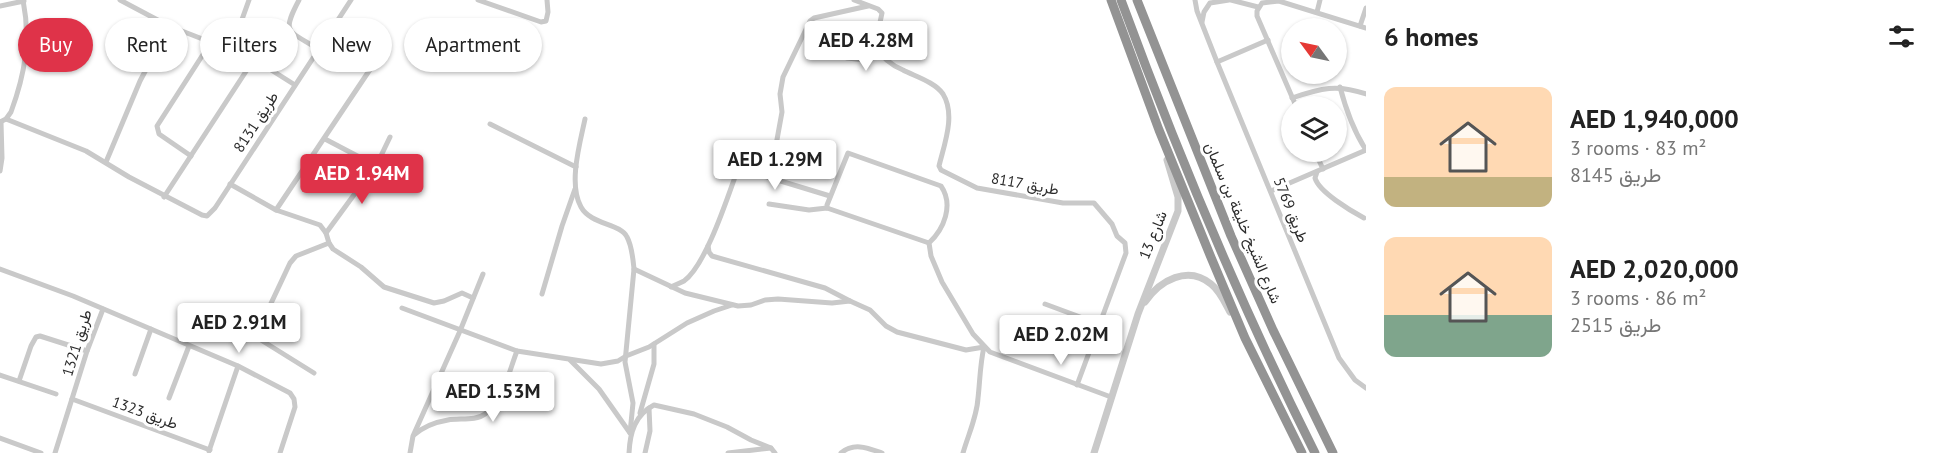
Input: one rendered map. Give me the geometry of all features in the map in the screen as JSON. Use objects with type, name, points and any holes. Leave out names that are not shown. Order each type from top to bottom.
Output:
[{"type":"highway","points":[[1111,0],[1159,130],[1245,338],[1302,453]]},
{"type":"highway","name":"شارع الشيخ خليفة بن سلمان","points":[[1121,0],[1184,166],[1220,250],[1258,337],[1316,453]]},
{"type":"highway","name":"شارع الشيخ خليفة بن سلمان","points":[[1137,0],[1231,236],[1273,330],[1333,453]]},
{"type":"street","points":[[0,13],[0,6],[23,0],[27,18],[28,45],[14,103],[2,120],[0,171]]},
{"type":"street","points":[[120,0],[154,18]]},
{"type":"street","points":[[243,18],[249,0]]},
{"type":"street","points":[[299,0],[289,19],[288,26],[292,32],[310,44]]},
{"type":"street","name":"طريق 8131","points":[[339,18],[351,0]]},
{"type":"street","points":[[478,0],[541,22],[546,21],[548,17],[547,0]]},
{"type":"street","points":[[854,0],[880,10],[882,14],[875,46],[879,52],[891,64],[934,86],[943,94],[948,128],[939,166],[944,171],[941,186]]},
{"type":"street","name":"طريق 5769","points":[[1195,0],[1217,62],[1339,358],[1346,370],[1366,388]]},
{"type":"street","points":[[1202,24],[1204,12],[1210,3],[1231,0],[1258,7]]},
{"type":"street","points":[[1317,12],[1320,0]]},
{"type":"street","points":[[1291,96],[1257,16],[1258,7],[1262,3],[1279,1],[1363,27],[1366,8]]},
{"type":"street","points":[[770,178],[782,112],[780,94],[783,77],[810,21],[814,18],[870,6]]},
{"type":"street","points":[[1217,62],[1268,40]]},
{"type":"street","points":[[847,58],[866,60],[879,52]]},
{"type":"street","points":[[191,156],[159,134],[157,126],[200,59]]},
{"type":"street","name":"طريق 8131","points":[[164,197],[204,216],[210,214],[310,62]]},
{"type":"street","points":[[106,162],[145,72]]},
{"type":"street","points":[[2,120],[79,148],[164,197],[246,72]]},
{"type":"street","points":[[274,72],[295,85]]},
{"type":"street","points":[[276,210],[325,139],[367,72]]},
{"type":"street","points":[[1270,191],[1366,150],[1347,114],[1340,87]]},
{"type":"street","points":[[1298,96],[1316,90],[1340,87],[1366,94]]},
{"type":"street","points":[[585,119],[576,167],[576,187],[581,207],[586,214],[596,220],[624,232],[634,269],[626,356],[633,403],[629,453]]},
{"type":"street","points":[[490,124],[576,167]]},
{"type":"street","name":"شارع 13","points":[[1094,453],[1138,314],[1178,211],[1178,198],[1159,130]]},
{"type":"street","points":[[326,233],[378,162],[390,137]]},
{"type":"street","points":[[325,139],[365,160],[378,162]]},
{"type":"street","points":[[827,208],[826,205],[848,153],[941,186],[946,193],[946,219],[939,233],[929,243]]},
{"type":"street","points":[[1318,162],[1320,170],[1315,178],[1320,187],[1364,219]]},
{"type":"street","points":[[671,286],[684,281],[691,274],[708,245],[738,173],[748,171],[830,196]]},
{"type":"street","name":"طريق 8117","points":[[944,171],[977,188],[1063,203],[1094,203],[1112,224],[1117,236],[1125,243],[1126,253],[1099,324]]},
{"type":"street","points":[[230,184],[276,210],[316,223],[326,233],[328,243],[333,249],[361,267],[378,283],[390,289],[434,303],[462,293],[473,298]]},
{"type":"street","points":[[542,294],[576,187]]},
{"type":"street","points":[[769,204],[809,210],[827,208],[929,243]]},
{"type":"street","points":[[314,373],[261,340],[258,331],[290,263],[296,256],[328,243]]},
{"type":"street","points":[[929,243],[931,256],[942,282],[973,334],[984,347],[990,352],[1111,397]]},
{"type":"street","points":[[708,245],[712,256],[825,288],[870,310],[886,327],[897,332],[966,350],[984,347]]},
{"type":"street","name":"طريق 1321","points":[[0,269],[103,309],[87,351],[55,453]]},
{"type":"street","points":[[634,269],[685,293],[733,305]]},
{"type":"street","points":[[410,453],[413,436],[483,274]]},
{"type":"street","name":"شارع 13","points":[[1138,314],[1153,291],[1169,279],[1183,275],[1200,277],[1212,285],[1222,297],[1245,338]]},
{"type":"street","points":[[402,308],[517,351],[542,353],[601,364],[618,361],[654,344],[687,323],[714,310],[733,305],[778,299],[832,303],[850,301]]},
{"type":"street","points":[[1045,304],[1099,324],[1077,385]]},
{"type":"street","points":[[103,309],[238,366],[284,389],[294,399],[296,407],[280,453]]},
{"type":"street","points":[[135,374],[151,329]]},
{"type":"street","points":[[19,381],[36,337],[40,336],[87,351]]},
{"type":"street","points":[[630,433],[640,415],[654,364],[654,344]]},
{"type":"street","points":[[169,398],[189,346]]},
{"type":"street","points":[[963,453],[974,421],[984,347]]},
{"type":"street","points":[[413,436],[422,428],[434,423],[484,416],[503,389],[517,351]]},
{"type":"street","points":[[569,359],[599,389],[630,433]]},
{"type":"street","points":[[209,451],[238,366]]},
{"type":"street","points":[[0,375],[56,394]]},
{"type":"street","name":"طريق 1323","points":[[72,399],[209,451]]},
{"type":"street","points":[[640,415],[654,405],[694,414],[727,427],[773,450]]},
{"type":"street","points":[[645,453],[650,431],[649,408]]},
{"type":"street","points":[[0,438],[41,453]]},
{"type":"street","points":[[841,453],[858,446],[882,453]]},
{"type":"street","points":[[728,453],[773,450]]}]
